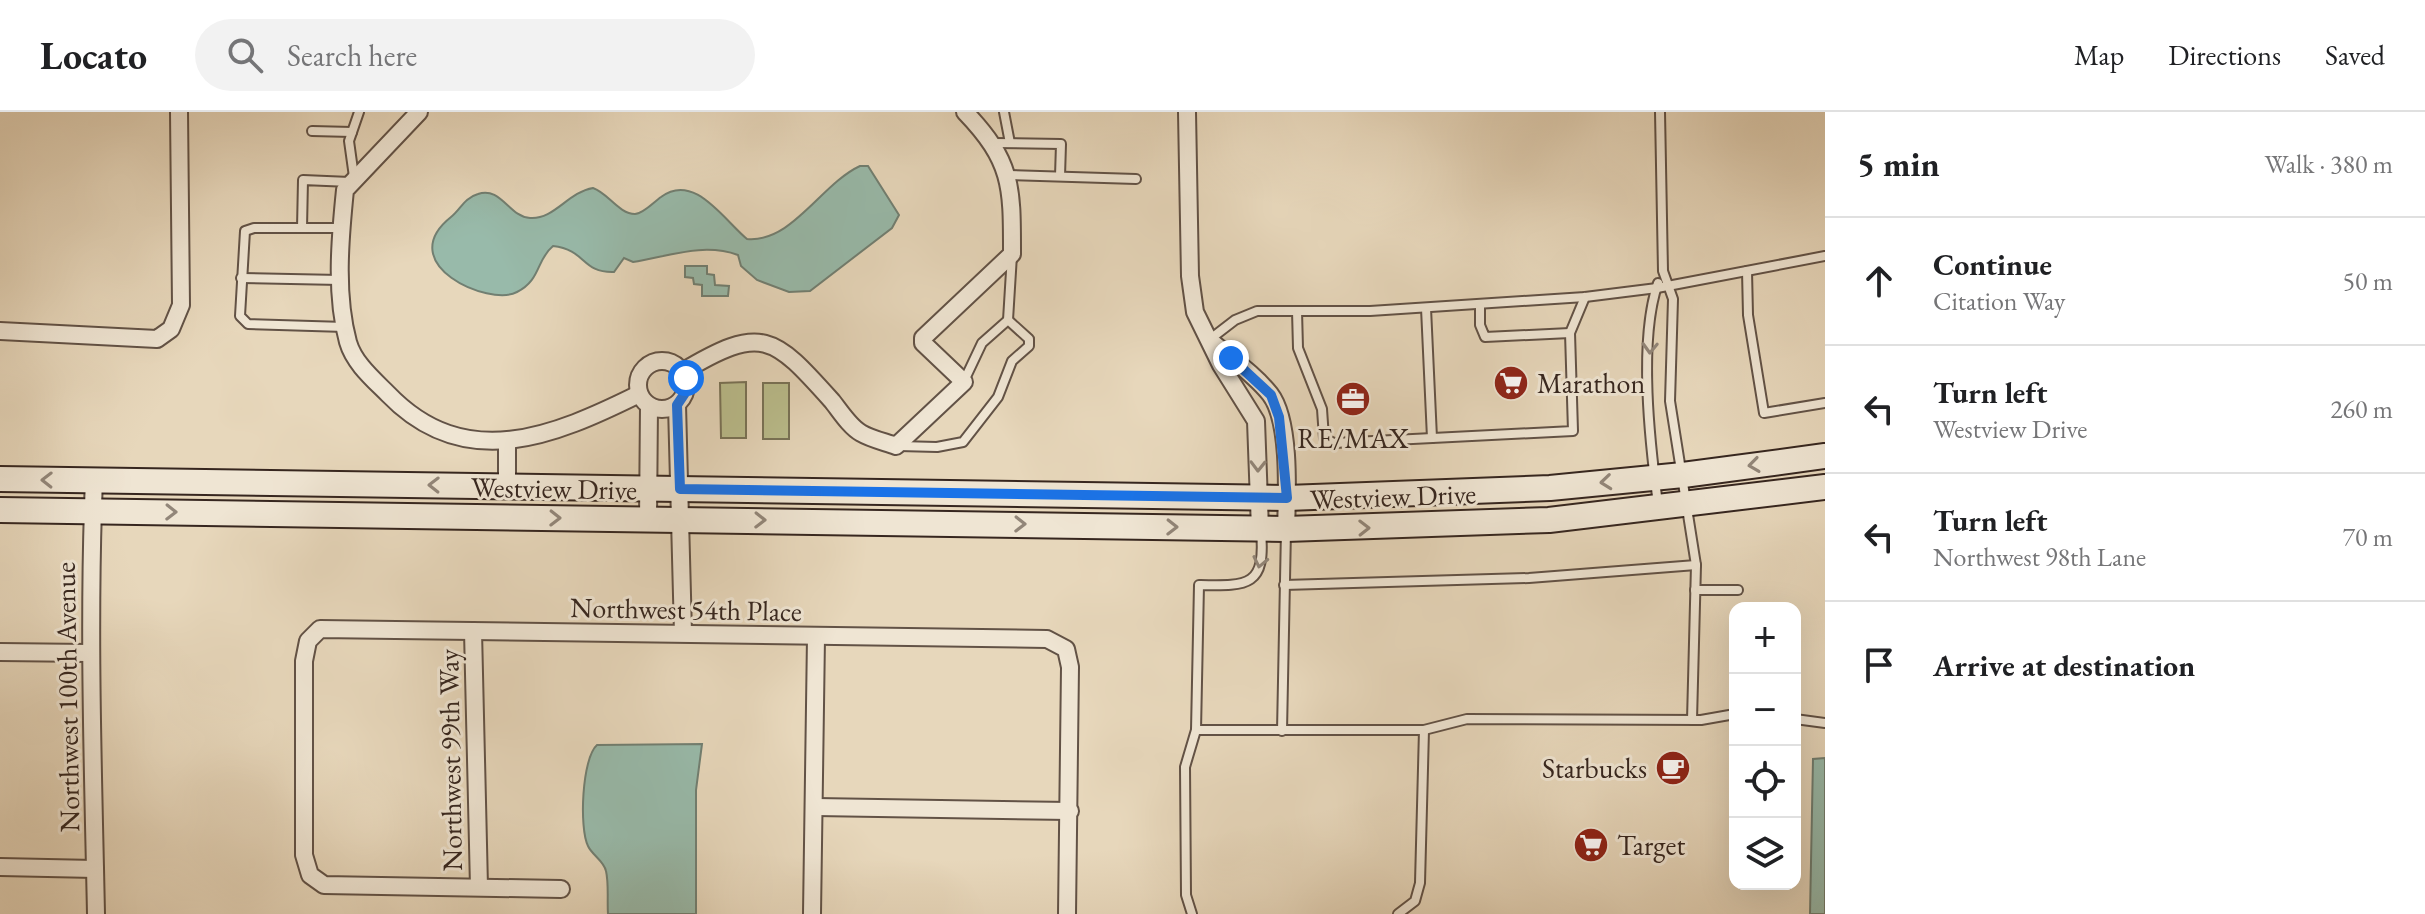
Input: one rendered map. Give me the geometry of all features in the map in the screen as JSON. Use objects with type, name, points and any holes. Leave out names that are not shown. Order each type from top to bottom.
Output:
[{"type":"street","points":[[0,331],[157,339],[171,329],[181,305],[179,112]]},
{"type":"street","points":[[419,112],[352,179],[345,190],[341,281],[348,344],[359,365],[396,403],[421,422],[456,437],[507,442],[567,427],[644,400],[663,410],[677,405]]},
{"type":"street","points":[[682,372],[742,342],[760,341],[776,346],[794,359],[860,433],[896,446],[964,382],[923,343],[923,338],[1012,254],[1002,143],[965,112]]},
{"type":"street","points":[[1187,112],[1190,276],[1195,312],[1256,421],[1260,529]]},
{"type":"street","points":[[1209,340],[1271,395],[1279,417],[1287,498],[1286,529]]},
{"type":"street","points":[[648,519],[644,400],[639,379],[647,366],[662,361],[682,372]]},
{"type":"street","points":[[682,372],[685,393],[677,405],[683,633]]},
{"type":"street","points":[[507,442],[507,486]]},
{"type":"street","name":"Westview Drive","points":[[0,479],[1287,498],[1456,494],[1654,478],[1825,456]]},
{"type":"street","name":"Northwest 100th Avenue","points":[[94,480],[89,653],[93,693],[96,914]]},
{"type":"street","name":"Westview Drive","points":[[0,510],[1286,529],[1534,521],[1688,506],[1825,487]]},
{"type":"street","name":"Northwest 54th Place","points":[[479,887],[324,885],[310,875],[304,855],[304,661],[308,641],[320,629],[1047,639],[1066,649],[1070,667],[1070,811]]},
{"type":"street","name":"Northwest 99th Way","points":[[473,631],[479,887]]},
{"type":"street","points":[[812,914],[816,807],[816,637]]},
{"type":"street","points":[[0,652],[89,653]]},
{"type":"street","points":[[816,807],[1070,811],[1067,914]]},
{"type":"street","points":[[0,867],[95,869]]},
{"type":"street","points":[[479,887],[561,889]]},
{"type":"lane","points":[[302,228],[303,180],[352,179],[349,141],[359,112]]},
{"type":"lane","points":[[1004,112],[1002,143],[1061,144],[1060,176]]},
{"type":"lane","points":[[1660,112],[1663,271],[1673,299],[1670,401],[1696,565],[1692,720]]},
{"type":"lane","points":[[312,131],[352,132]]},
{"type":"lane","points":[[1007,175],[1136,179]]},
{"type":"lane","points":[[341,228],[245,231],[240,316],[248,324],[346,327]]},
{"type":"lane","points":[[964,382],[982,343],[1008,320],[1012,254]]},
{"type":"lane","points":[[1209,340],[1247,313],[1426,308],[1585,297],[1657,288],[1825,256]]},
{"type":"lane","points":[[1658,509],[1648,415],[1652,303],[1663,271]]},
{"type":"lane","points":[[1747,271],[1748,315],[1764,413],[1825,403]]},
{"type":"lane","points":[[241,278],[341,281]]},
{"type":"lane","points":[[1297,311],[1298,348],[1322,409],[1324,438],[1334,443],[1573,431],[1570,333],[1585,297]]},
{"type":"lane","points":[[1480,304],[1480,325],[1485,337],[1570,333]]},
{"type":"lane","points":[[1426,308],[1432,438]]},
{"type":"lane","points":[[896,446],[937,447],[963,442],[968,437],[998,397],[1012,361],[1029,346],[1029,339],[1008,320]]},
{"type":"lane","points":[[1192,914],[1186,895],[1185,767],[1196,730],[1199,585],[1241,586],[1261,570],[1260,529]]},
{"type":"lane","points":[[1282,731],[1286,529]]},
{"type":"lane","points":[[1284,585],[1523,579],[1696,565]]},
{"type":"lane","points":[[1695,590],[1738,590]]},
{"type":"lane","points":[[1196,730],[1424,730],[1467,719],[1692,720],[1729,715]]},
{"type":"lane","points":[[1801,720],[1825,723]]},
{"type":"lane","points":[[1398,914],[1415,901],[1420,883],[1424,730]]},
{"type":"green space","points":[[746,382],[746,438],[721,438],[720,383]]},
{"type":"green space","points":[[763,383],[789,383],[789,439],[763,439]]},
{"type":"shaded area","points":[[860,166],[868,166],[899,215],[892,228],[810,291],[789,292],[757,280],[741,266],[738,255],[725,251],[698,250],[633,262],[624,258],[614,272],[595,269],[572,252],[553,246],[525,287],[504,295],[468,287],[451,278],[432,251],[436,234],[466,201],[478,194],[493,194],[516,213],[530,218],[546,215],[593,188],[624,211],[635,214],[673,191],[685,190],[707,201],[747,239],[763,238],[792,222],[846,174]]},
{"type":"shaded area","points":[[685,266],[707,266],[707,274],[714,275],[715,285],[729,286],[728,296],[702,296],[702,285],[694,284],[693,278],[685,277]]},
{"type":"shaded area","points":[[702,744],[696,790],[696,914],[608,914],[606,871],[585,837],[585,778],[592,752],[597,745]]},
{"type":"shaded area","points":[[1825,758],[1825,914],[1810,914],[1813,759]]},
{"type":"place","name":"Marathon","points":[[1511,383]]},
{"type":"place","name":"RE/MAX","points":[[1353,399]]},
{"type":"place","name":"Starbucks","points":[[1673,768]]},
{"type":"place","name":"Target","points":[[1591,845]]},
{"type":"route","points":[[686,378],[685,393],[677,405],[680,489],[1287,498],[1279,417],[1271,395],[1231,358]]}]
